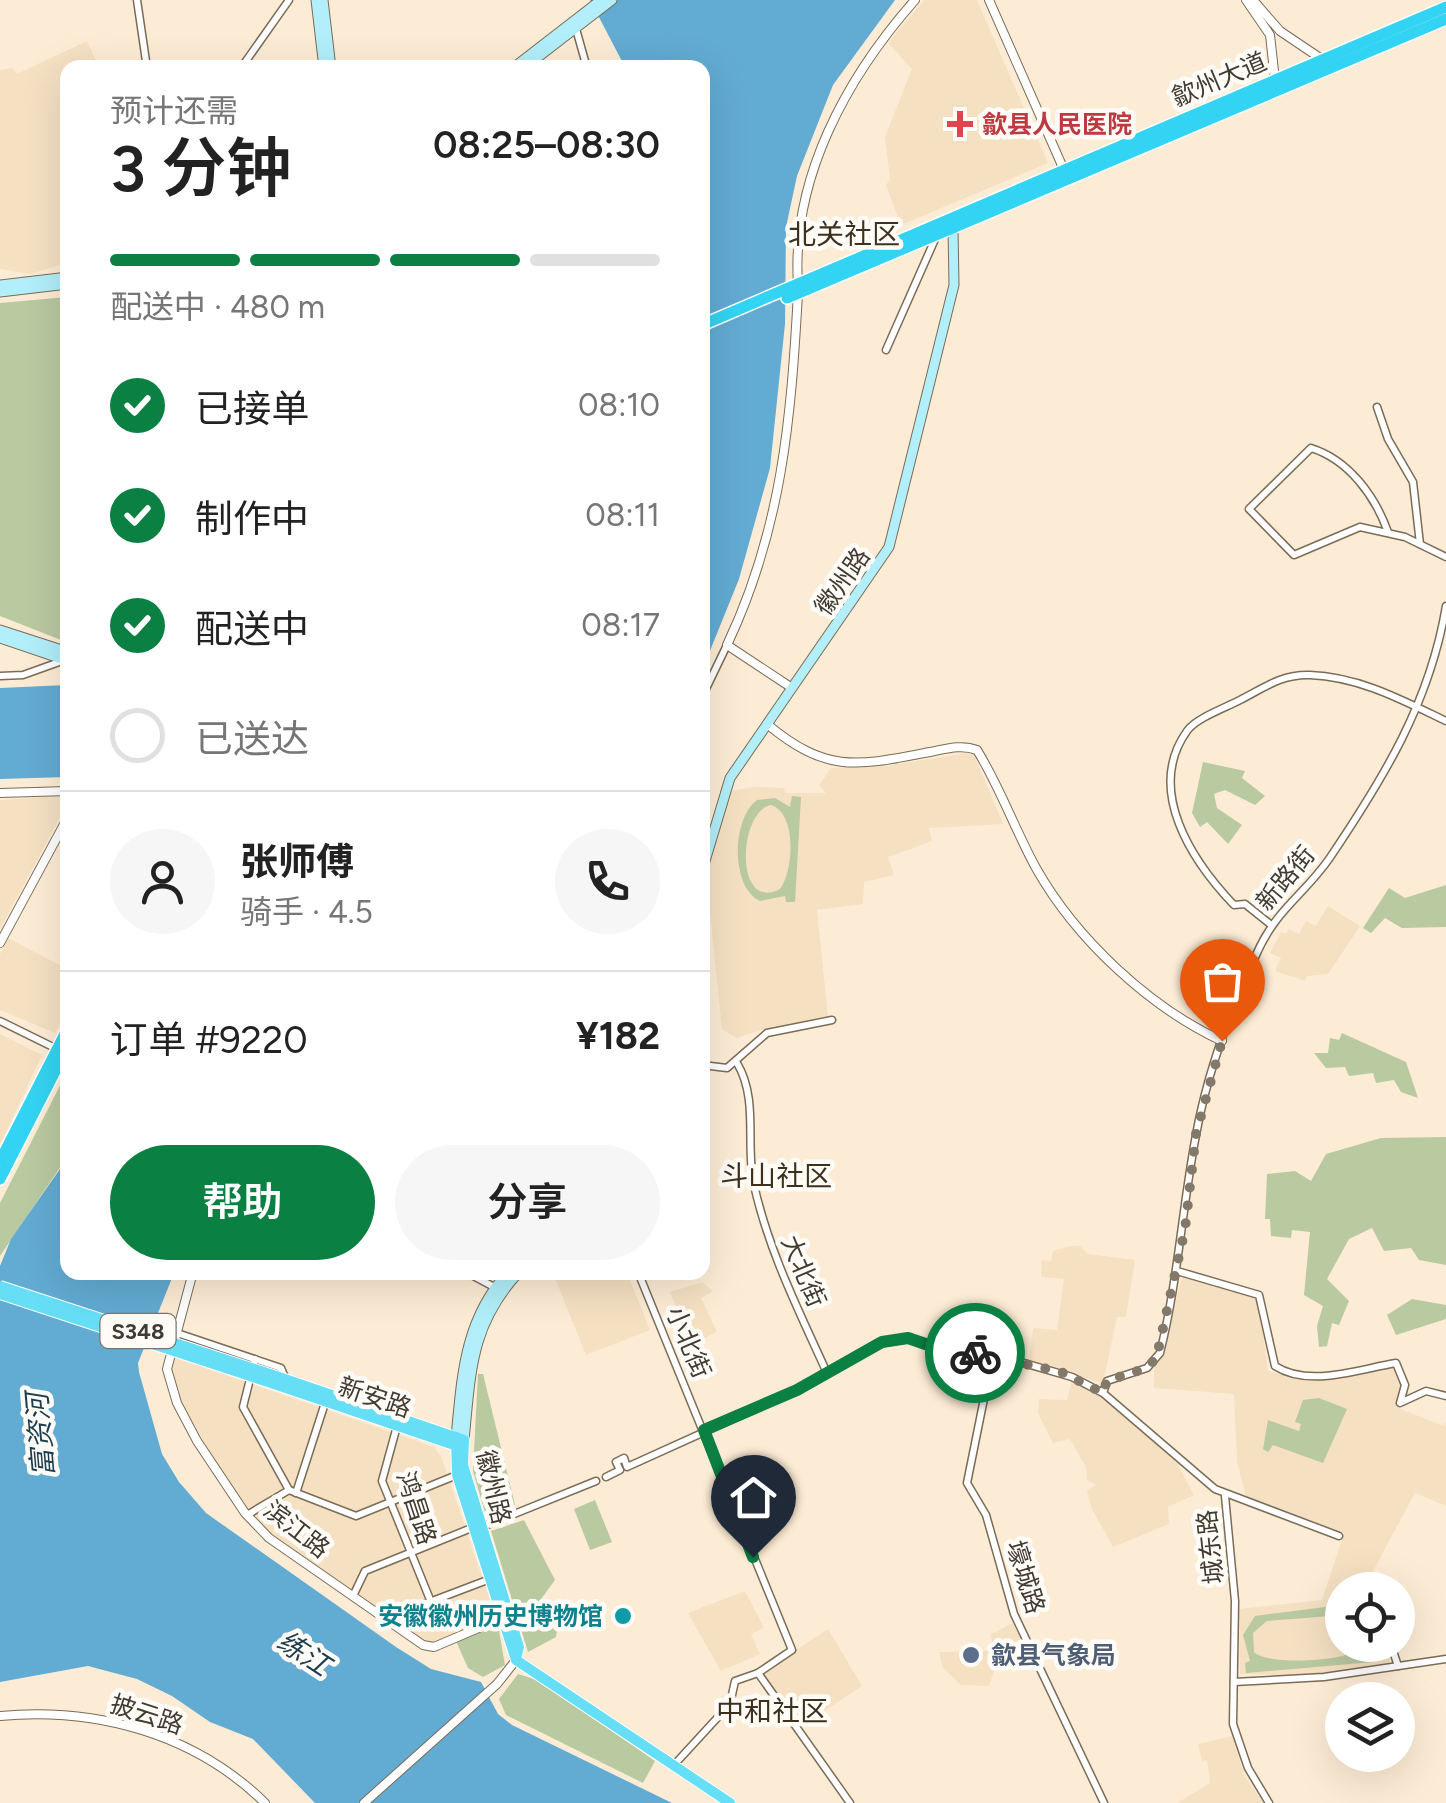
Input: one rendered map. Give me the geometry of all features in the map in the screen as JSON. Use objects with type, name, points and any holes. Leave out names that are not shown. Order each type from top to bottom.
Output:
[{"type":"highway","name":"歙州大道","points":[[795,290],[1446,7]]},
{"type":"highway","name":"歙州大道","points":[[795,290],[937,236],[1446,18]]},
{"type":"highway","points":[[710,322],[795,290]]},
{"type":"highway","points":[[710,329],[795,290]]},
{"type":"highway","points":[[0,1161],[60,1052]]},
{"type":"highway","points":[[0,1179],[60,1052]]},
{"type":"main road","points":[[319,0],[327,60]]},
{"type":"main road","points":[[534,60],[576,28],[601,0]]},
{"type":"main road","points":[[524,60],[612,0]]},
{"type":"main road","name":"徽州路","points":[[710,841],[724,788],[881,564],[892,539],[956,276],[953,228]]},
{"type":"main road","points":[[0,289],[60,282]]},
{"type":"main road","points":[[0,630],[60,655]]},
{"type":"main road","points":[[0,638],[60,656]]},
{"type":"main road","name":"徽州路","points":[[503,1283],[476,1344],[457,1475],[519,1648],[516,1660]]},
{"type":"main road","name":"S348","points":[[0,1286],[278,1380]]},
{"type":"main road","name":"S348","points":[[0,1294],[278,1380]]},
{"type":"main road","name":"新安路","points":[[278,1380],[459,1443]]},
{"type":"main road","name":"新安路","points":[[278,1380],[325,1402],[459,1443]]},
{"type":"main road","name":"徽州路","points":[[459,1443],[490,1579],[516,1660]]},
{"type":"main road","points":[[516,1660],[730,1803]]},
{"type":"street","points":[[137,0],[146,60]]},
{"type":"street","points":[[248,60],[289,0]]},
{"type":"street","points":[[710,680],[762,556],[784,469],[796,254],[826,138],[862,68],[915,0]]},
{"type":"street","points":[[989,0],[1064,170]]},
{"type":"street","points":[[1250,0],[1286,36],[1323,60]]},
{"type":"street","points":[[1250,0],[1270,36],[1275,80]]},
{"type":"street","points":[[576,28],[585,60]]},
{"type":"street","points":[[886,350],[937,236]]},
{"type":"street","points":[[1377,408],[1412,482],[1414,523],[1420,544]]},
{"type":"street","points":[[1388,532],[1376,504],[1347,468],[1311,448],[1248,508],[1294,555],[1352,528],[1388,532],[1446,558]]},
{"type":"street","name":"新路街","points":[[1103,1393],[1107,1380],[1147,1368],[1158,1356],[1177,1272],[1196,1134],[1222,1041],[1270,924],[1328,860],[1400,750],[1437,658],[1446,606]]},
{"type":"street","points":[[727,645],[792,688]]},
{"type":"street","points":[[0,676],[23,675],[60,660]]},
{"type":"street","points":[[1270,924],[1245,904],[1234,906],[1182,839],[1172,801],[1172,761],[1187,732],[1272,681],[1300,676],[1386,690],[1446,721]]},
{"type":"street","points":[[767,724],[813,757],[839,764],[873,763],[961,746],[977,750],[1035,866],[1074,925],[1167,1008],[1222,1041]]},
{"type":"street","points":[[0,793],[60,791]]},
{"type":"street","points":[[0,942],[60,832]]},
{"type":"street","points":[[710,1067],[720,1070],[738,1063],[768,1033],[832,1020]]},
{"type":"street","points":[[0,1021],[60,1047]]},
{"type":"street","name":"大北街","points":[[738,1063],[746,1079],[752,1178],[769,1244],[827,1373]]},
{"type":"street","points":[[1177,1272],[1260,1295],[1275,1366],[1281,1370],[1300,1376],[1335,1374],[1396,1363],[1405,1385],[1400,1403],[1412,1394],[1426,1391],[1446,1396]]},
{"type":"street","name":"滨江路","points":[[191,1280],[167,1362],[173,1393],[197,1442],[246,1515],[268,1538],[430,1647],[502,1618]]},
{"type":"street","name":"小北街","points":[[641,1280],[792,1650],[758,1673]]},
{"type":"street","points":[[177,1333],[281,1368],[278,1380]]},
{"type":"street","name":"城东路","points":[[606,1477],[827,1373],[876,1344],[896,1339],[993,1354],[1061,1372],[1103,1393],[1152,1439],[1225,1495],[1233,1568],[1234,1732],[1248,1768],[1269,1803]]},
{"type":"street","name":"壕城路","points":[[993,1354],[967,1483],[986,1515],[1019,1627],[1104,1803]]},
{"type":"street","points":[[255,1359],[243,1407],[292,1491],[356,1516],[457,1475]]},
{"type":"street","points":[[246,1515],[292,1491],[325,1402]]},
{"type":"street","name":"鸿昌路","points":[[396,1426],[381,1473],[430,1602]]},
{"type":"street","points":[[353,1596],[364,1571],[596,1481]]},
{"type":"street","points":[[1225,1495],[1339,1536]]},
{"type":"street","points":[[385,1619],[490,1579]]},
{"type":"street","points":[[1234,1682],[1324,1678],[1446,1659]]},
{"type":"street","points":[[364,1803],[497,1684],[516,1660]]},
{"type":"street","points":[[1397,1662],[1398,1666]]},
{"type":"street","points":[[674,1766],[730,1704],[735,1681],[758,1673],[850,1803]]},
{"type":"street","name":"披云路","points":[[0,1716],[78,1716],[154,1733],[215,1764],[265,1803]]},
{"type":"shaded area","name":"歙县人民医院","points":[[924,0],[977,0],[1048,163],[901,225],[886,185],[890,179],[885,137],[912,69],[888,43]]},
{"type":"shaded area","points":[[87,41],[96,60],[60,60],[60,265],[30,274],[0,269],[0,70],[12,68],[17,74]]},
{"type":"shaded area","points":[[973,752],[1003,824],[929,828],[932,841],[888,857],[894,875],[864,882],[863,904],[817,910],[828,1016],[815,1024],[765,1029],[736,1038],[722,1029],[710,912],[710,854],[725,792],[754,787],[784,788],[785,793],[826,793],[819,785],[831,768],[886,766]]},
{"type":"shaded area","points":[[60,797],[60,817],[0,929],[0,800]]},
{"type":"shaded area","points":[[1328,906],[1360,926],[1328,974],[1307,976],[1305,981],[1275,971],[1281,958],[1270,953],[1281,932],[1286,934],[1289,929],[1299,934],[1306,921],[1316,926]]},
{"type":"shaded area","points":[[8,938],[60,965],[60,1023],[55,1033],[0,1010],[0,954]]},
{"type":"shaded area","points":[[0,1034],[42,1055],[0,1145]]},
{"type":"shaded area","points":[[1080,1246],[1088,1254],[1135,1260],[1126,1317],[1117,1317],[1103,1383],[1029,1361],[1033,1328],[1057,1330],[1064,1279],[1041,1277],[1042,1260],[1051,1261],[1053,1251]]},
{"type":"shaded area","points":[[1182,1277],[1258,1297],[1268,1371],[1299,1378],[1323,1377],[1397,1365],[1404,1385],[1398,1391],[1398,1408],[1444,1426],[1446,1422],[1446,1506],[1415,1493],[1372,1572],[1331,1572],[1344,1533],[1247,1500],[1237,1462],[1234,1394],[1154,1388],[1154,1367],[1161,1359]]},
{"type":"shaded area","points":[[556,1280],[630,1280],[650,1330],[586,1355]]},
{"type":"shaded area","points":[[702,1282],[713,1291],[701,1298],[717,1332],[693,1344],[670,1292]]},
{"type":"shaded area","points":[[174,1357],[434,1447],[441,1456],[496,1618],[428,1645],[267,1534],[246,1512],[179,1400],[169,1371]]},
{"type":"shaded area","points":[[1072,1381],[1100,1394],[1177,1463],[1194,1495],[1168,1507],[1169,1524],[1113,1547],[1091,1507],[1087,1490],[1096,1485],[1087,1480],[1086,1467],[1070,1439],[1053,1443],[1038,1413],[1039,1399],[1067,1400]]},
{"type":"shaded area","points":[[745,1591],[764,1628],[751,1634],[760,1654],[721,1671],[688,1613]]},
{"type":"shaded area","points":[[1325,1591],[1325,1662],[1390,1662],[1314,1676],[1240,1674],[1239,1609],[1322,1600]]},
{"type":"shaded area","name":"歙县气象局","points":[[1013,1623],[1023,1644],[999,1656],[989,1686],[961,1685],[943,1668],[939,1652],[993,1651],[991,1634]]},
{"type":"shaded area","points":[[828,1629],[862,1686],[800,1727],[761,1673]]},
{"type":"shaded area","points":[[1232,1736],[1244,1775],[1263,1803],[1177,1803],[1210,1783],[1207,1760],[1202,1761],[1198,1744]]},
{"type":"green space","points":[[60,298],[60,640],[0,616],[0,303]]},
{"type":"green space","points":[[1203,762],[1245,771],[1242,778],[1265,796],[1255,805],[1225,790],[1214,794],[1217,808],[1242,825],[1228,844],[1207,822],[1200,827],[1192,813]]},
{"type":"green space","points":[[792,796],[801,797],[795,902],[786,902],[785,896],[760,901],[743,882],[739,868],[743,821],[757,800],[775,798],[790,807]],"holes":[[[771,805],[779,810],[791,843],[788,869],[780,889],[765,893],[755,887],[748,875],[747,841],[760,811]]]},
{"type":"green space","points":[[1446,885],[1446,927],[1402,928],[1385,918],[1371,933],[1363,928],[1389,888],[1405,898]]},
{"type":"green space","points":[[1342,1033],[1406,1062],[1418,1098],[1401,1092],[1394,1080],[1376,1083],[1373,1073],[1349,1076],[1345,1067],[1326,1068],[1314,1053],[1328,1053],[1330,1038],[1339,1040]]},
{"type":"green space","points":[[60,1086],[60,1167],[0,1256],[0,1203]]},
{"type":"green space","points":[[1446,1137],[1446,1265],[1419,1260],[1411,1248],[1384,1251],[1372,1228],[1349,1239],[1327,1279],[1349,1301],[1339,1325],[1332,1323],[1327,1346],[1319,1347],[1317,1326],[1323,1306],[1304,1295],[1310,1232],[1292,1230],[1291,1238],[1271,1236],[1270,1219],[1265,1219],[1267,1174],[1295,1171],[1311,1181],[1326,1154],[1381,1138]]},
{"type":"green space","points":[[1412,1299],[1446,1305],[1446,1319],[1396,1335],[1387,1315]]},
{"type":"green space","points":[[478,1374],[483,1374],[515,1505],[486,1516],[473,1471]]},
{"type":"green space","points":[[1319,1398],[1347,1409],[1323,1463],[1273,1445],[1268,1452],[1263,1449],[1268,1420],[1299,1431],[1301,1424],[1295,1422],[1303,1400]]},
{"type":"green space","points":[[595,1500],[612,1542],[590,1550],[574,1509]]},
{"type":"green space","points":[[524,1520],[555,1580],[536,1606],[546,1625],[557,1631],[556,1637],[528,1652],[491,1531]]},
{"type":"green space","points":[[1325,1607],[1325,1616],[1267,1621],[1253,1633],[1254,1652],[1261,1656],[1373,1662],[1246,1673],[1245,1663],[1250,1661],[1243,1635],[1255,1616]]},
{"type":"green space","points":[[498,1625],[505,1665],[483,1677],[468,1668],[456,1641]]},
{"type":"green space","points":[[518,1674],[540,1681],[655,1761],[643,1783],[506,1715],[499,1699]]},
{"type":"water","points":[[590,0],[895,0],[833,85],[797,176],[786,227],[785,324],[770,468],[739,579],[710,651],[710,60],[621,60]]},
{"type":"water","points":[[60,685],[60,777],[0,779],[0,688]]},
{"type":"water","points":[[60,1169],[60,1280],[171,1280],[138,1363],[139,1372],[162,1454],[179,1482],[206,1513],[431,1669],[481,1682],[498,1714],[512,1725],[672,1803],[315,1803],[253,1739],[210,1722],[172,1696],[137,1679],[88,1666],[0,1682],[0,1266],[11,1239]]},
{"type":"way so far","points":[[975,1353],[1061,1372],[1103,1393],[1107,1380],[1147,1368],[1156,1360],[1185,1229],[1196,1134],[1222,1041]]},
{"type":"place","name":"歙县人民医院","points":[[960,124]]},
{"type":"place","name":"安徽徽州历史博物馆","points":[[623,1616]]},
{"type":"place","name":"歙县气象局","points":[[971,1655]]},
{"type":"district","name":"北关社区","points":[[844,234]]},
{"type":"district","name":"斗山社区","points":[[776,1176]]},
{"type":"district","name":"中和社区","points":[[772,1711]]},
{"type":"route","points":[[753,1557],[704,1430],[797,1390],[882,1342],[908,1338],[940,1349],[975,1353]]},
{"type":"water label","name":"富资河","points":[[40,1435]]},
{"type":"water label","name":"练江","points":[[304,1653]]}]
